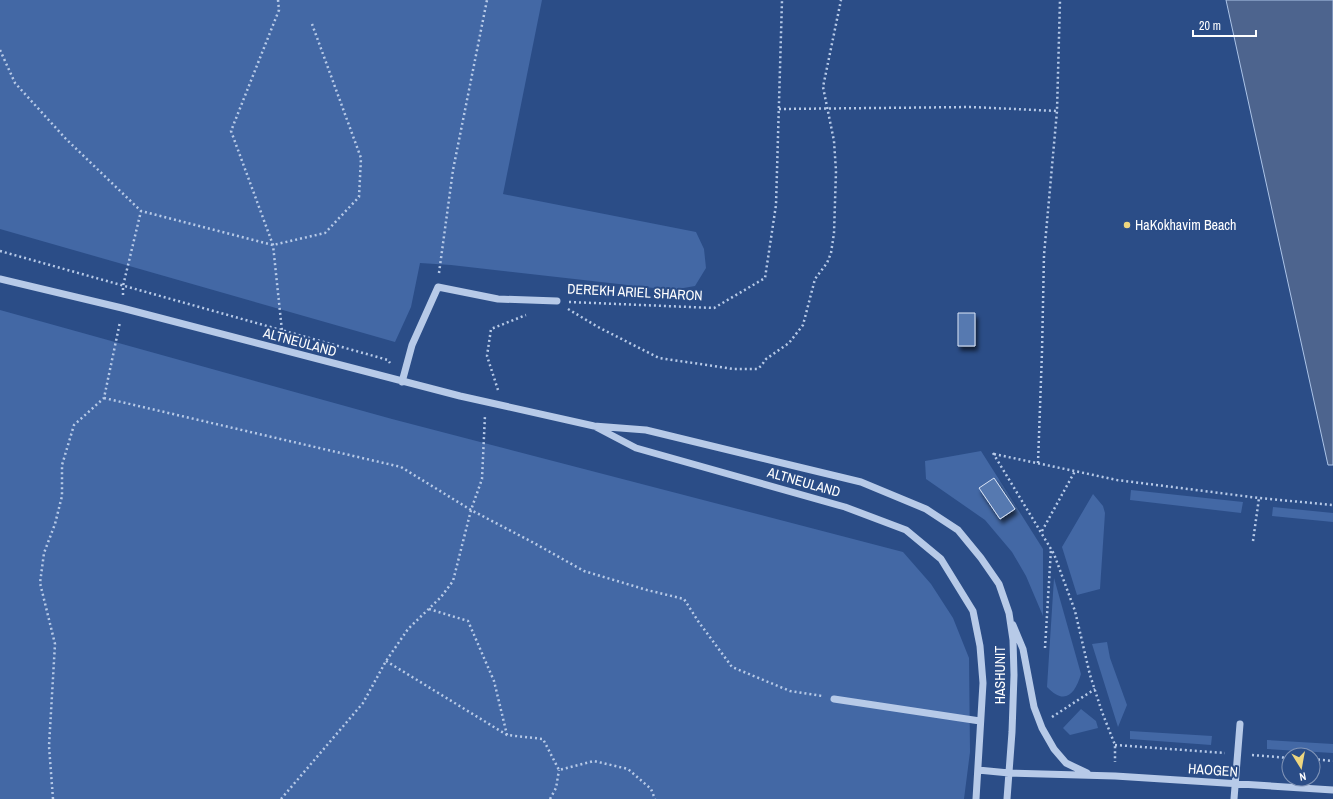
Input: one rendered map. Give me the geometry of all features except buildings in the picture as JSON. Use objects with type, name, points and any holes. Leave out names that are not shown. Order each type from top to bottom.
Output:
[{"type":"street","name":"ALTNEULAND","points":[[0,279],[122,308],[402,382],[502,406],[594,426],[646,430],[861,482],[926,509],[958,530],[981,558]]},
{"type":"street","name":"DEREKH ARIEL SHARON","points":[[438,287],[498,299],[557,301]]},
{"type":"street","points":[[402,382],[412,345],[438,287]]},
{"type":"street","name":"ALTNEULAND","points":[[594,426],[636,448],[845,507],[906,530],[941,559],[973,611]]},
{"type":"street","name":"HASHUNIT","points":[[981,558],[999,584],[1009,613],[1013,640],[1014,675],[1012,732],[1007,799]]},
{"type":"street","name":"HASHUNIT","points":[[973,611],[980,646],[983,683],[976,799]]},
{"type":"street","name":"HAOGEN","points":[[1009,613],[1023,649],[1034,707],[1042,728],[1054,749],[1066,764],[1091,775]]},
{"type":"street","points":[[834,699],[980,721]]},
{"type":"street","points":[[1234,799],[1240,724]]},
{"type":"street","name":"HAOGEN","points":[[978,770],[1115,776],[1333,790]]},
{"type":"path","points":[[278,0],[279,10],[231,131],[273,245],[282,331]]},
{"type":"path","points":[[438,287],[453,170],[487,0]]},
{"type":"path","name":"DEREKH ARIEL SHARON","points":[[557,301],[714,308],[765,278],[776,205],[782,0]]},
{"type":"path","points":[[557,301],[598,327],[659,358],[734,369],[757,369],[766,359],[789,343],[803,325],[815,279],[827,263],[831,253],[834,233],[836,171],[834,141],[829,113],[826,108],[823,87],[841,0]]},
{"type":"path","points":[[1038,463],[1044,255],[1056,111],[1060,0]]},
{"type":"path","points":[[0,50],[15,83],[66,139],[141,210],[273,245],[325,233],[359,197],[361,158],[312,24]]},
{"type":"path","points":[[779,109],[971,107],[1056,111]]},
{"type":"path","points":[[53,799],[49,746],[55,644],[50,618],[40,583],[44,553],[55,524],[62,496],[62,465],[74,425],[104,398],[122,308],[123,286],[141,210]]},
{"type":"path","points":[[0,251],[388,360],[402,382]]},
{"type":"path","points":[[502,406],[487,356],[491,329],[528,314]]},
{"type":"path","points":[[104,398],[401,467],[471,510],[584,571],[647,590],[684,599],[698,621],[732,667],[790,691],[834,699]]},
{"type":"path","points":[[281,799],[363,703],[386,661],[408,629],[429,609],[453,581],[471,510],[482,479],[486,402]]},
{"type":"path","points":[[1115,776],[1115,745],[1102,712],[1074,611],[1051,547],[993,453],[1117,480],[1259,498],[1333,505]]},
{"type":"path","points":[[1041,532],[1075,471]]},
{"type":"path","points":[[1253,541],[1259,498]]},
{"type":"path","points":[[1045,648],[1051,547]]},
{"type":"path","points":[[429,609],[468,621],[494,681],[507,735]]},
{"type":"path","points":[[386,661],[507,735],[544,739],[559,770],[556,788],[550,799]]},
{"type":"path","points":[[1052,717],[1095,689]]},
{"type":"path","points":[[1115,745],[1281,757]]},
{"type":"path","points":[[1321,760],[1333,761]]},
{"type":"path","points":[[559,770],[594,761],[628,769],[651,789],[655,799]]},
{"type":"shaded area","points":[[0,0],[542,0],[503,194],[696,232],[704,249],[706,268],[695,286],[672,290],[451,265],[420,263],[411,307],[395,342],[0,229]]},
{"type":"shaded area","points":[[1226,0],[1333,0],[1333,465],[1328,465]]},
{"type":"shaded area","points":[[0,310],[392,419],[903,552],[931,584],[953,618],[969,658],[970,752],[964,799],[0,799]]},
{"type":"shaded area","points":[[981,451],[1043,549],[1043,616],[1026,576],[1012,552],[985,520],[926,479],[925,461]]},
{"type":"shaded area","points":[[1131,490],[1243,502],[1241,513],[1130,500]]},
{"type":"shaded area","points":[[1093,494],[1103,506],[1105,513],[1100,589],[1077,595],[1062,547]]},
{"type":"shaded area","points":[[1273,507],[1333,513],[1333,522],[1272,516]]},
{"type":"shaded area","points":[[1054,578],[1081,674],[1076,687],[1072,692],[1064,697],[1053,693],[1047,687]]},
{"type":"shaded area","points":[[1107,642],[1110,658],[1127,705],[1118,727],[1092,644]]},
{"type":"shaded area","points":[[1081,709],[1096,721],[1098,728],[1070,735],[1063,728]]},
{"type":"shaded area","points":[[1130,731],[1212,736],[1211,745],[1130,739]]},
{"type":"shaded area","points":[[1267,740],[1333,744],[1333,753],[1321,752],[1321,747],[1281,747],[1281,750],[1267,749]]},
{"type":"place","name":"HaKokhavim Beach","points":[[1127,225]]}]
